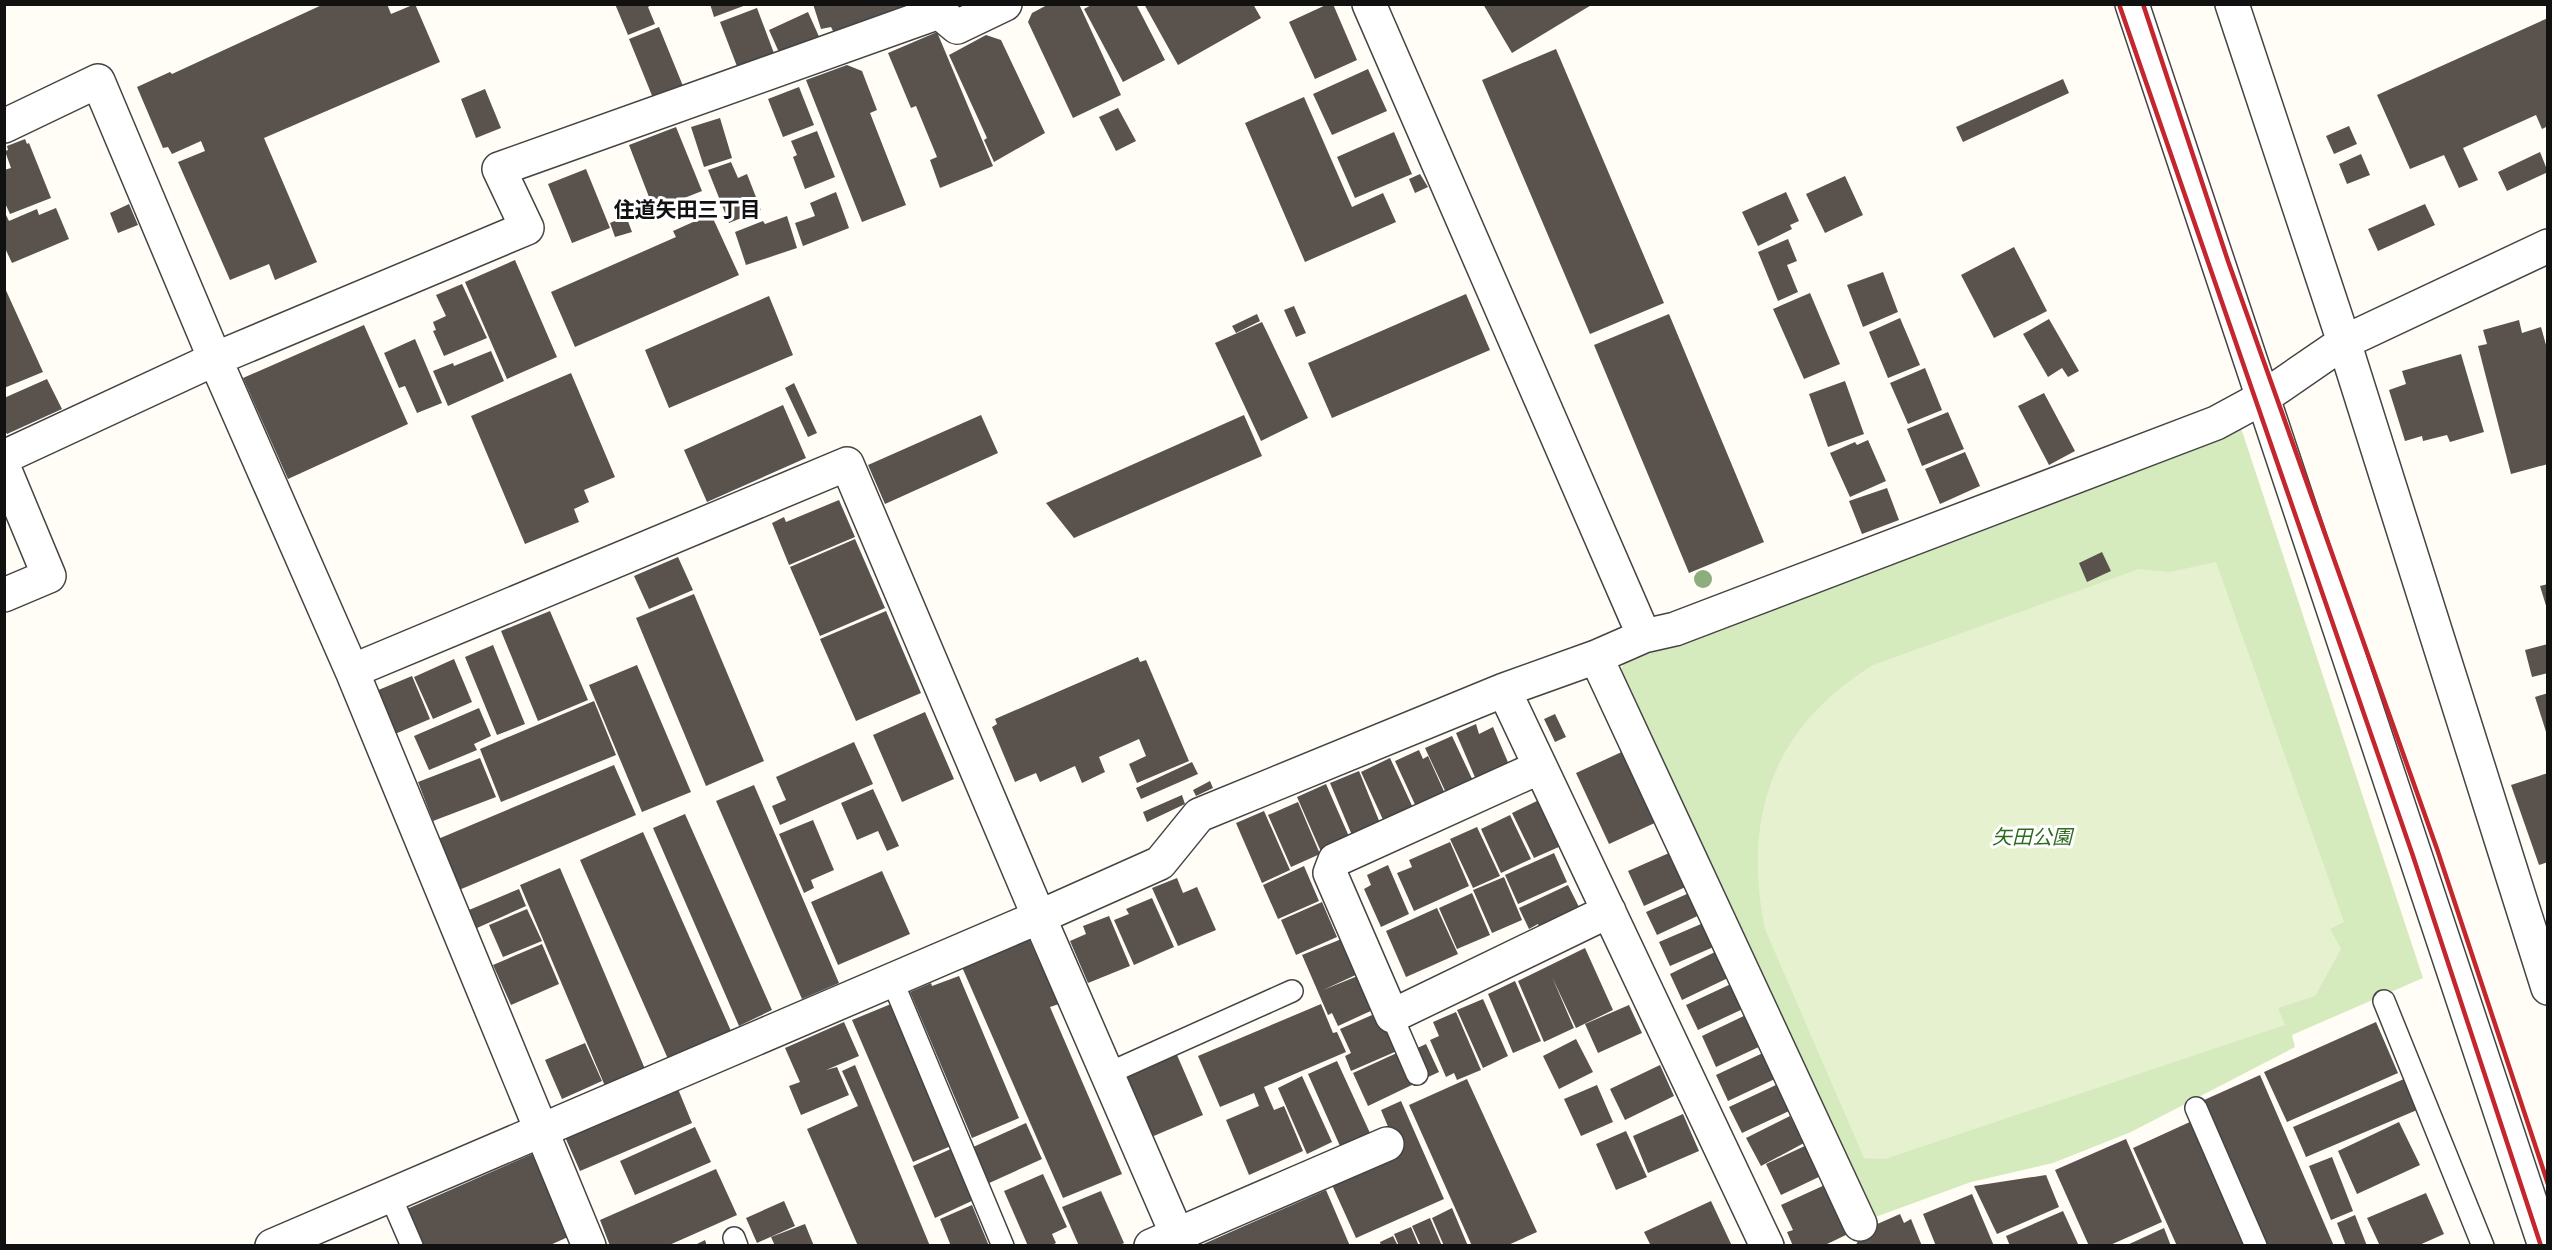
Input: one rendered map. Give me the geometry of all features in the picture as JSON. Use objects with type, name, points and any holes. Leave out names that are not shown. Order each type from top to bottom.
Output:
[{"type":"street","points":[[4,457],[215,359],[527,228],[500,169],[939,12],[957,27],[1005,4]]},
{"type":"street","points":[[1368,4],[1644,636]]},
{"type":"street","points":[[2133,4],[2546,1245]]},
{"type":"street","points":[[2232,4],[2344,342],[2547,988]]},
{"type":"street","points":[[4,126],[98,81],[215,359],[352,671],[589,1245]]},
{"type":"street","points":[[272,1245],[1160,863],[1199,815],[1504,690],[1596,657],[1644,636],[1675,629],[2216,423],[2264,397],[2344,342],[2547,246]]},
{"type":"street","points":[[352,671],[847,464],[1107,1074],[1170,1242],[1387,1144]]},
{"type":"street","points":[[4,468],[49,576],[4,595]]},
{"type":"street","points":[[1596,657],[1860,1224]]},
{"type":"street","points":[[1504,690],[1767,1245]]},
{"type":"street","points":[[1540,766],[1335,860],[1330,873],[1392,1016],[1609,911]]},
{"type":"lane","points":[[892,980],[1003,1245]]},
{"type":"lane","points":[[1107,1074],[1292,991]]},
{"type":"lane","points":[[2384,1001],[2483,1245]]},
{"type":"lane","points":[[1392,1016],[1417,1074]]},
{"type":"lane","points":[[2196,1108],[2256,1245]]},
{"type":"lane","points":[[390,1195],[412,1245]]},
{"type":"green space","name":"矢田公園","points":[[2241,428],[2423,978],[2292,1035],[2295,1047],[2131,1132],[2053,1163],[1971,1182],[1870,1219],[1617,678],[1624,663]]},
{"type":"green space","name":"矢田公園","points":[[2216,562],[2344,922],[2330,929],[2341,949],[2315,996],[2278,1008],[2285,1025],[1885,1159],[1864,1158],[1765,929],[1759,888],[1758,849],[1763,812],[1773,778],[1789,746],[1811,717],[1839,690],[1873,665],[2139,569],[2170,572]]},
{"type":"building","points":[[324,4],[387,4],[391,14],[415,4],[440,62],[264,138],[317,262],[275,280],[269,264],[230,280],[178,162],[205,151],[201,141],[172,154],[168,147],[163,148],[137,87],[170,72],[172,74]]},
{"type":"building","points":[[615,4],[653,4],[648,7],[655,24],[628,35]]},
{"type":"building","points":[[710,4],[746,4],[746,5],[714,17]]},
{"type":"building","points":[[813,4],[903,4],[906,13],[837,39],[831,27],[821,29]]},
{"type":"building","points":[[1049,4],[1079,4],[1121,95],[1073,118],[1028,22],[1032,13]]},
{"type":"building","points":[[1093,4],[1136,4],[1165,60],[1123,82],[1084,9]]},
{"type":"building","points":[[1144,4],[1253,4],[1261,18],[1178,65]]},
{"type":"building","points":[[1328,4],[1333,4],[1357,60],[1315,79],[1289,22]]},
{"type":"building","points":[[1483,4],[1593,4],[1512,53]]},
{"type":"building","points":[[757,8],[775,56],[738,69],[720,22]]},
{"type":"building","points":[[808,12],[821,41],[782,59],[769,30]]},
{"type":"building","points":[[2548,18],[2548,126],[2542,129],[2536,115],[2463,148],[2478,180],[2459,188],[2444,155],[2410,169],[2377,95]]},
{"type":"building","points":[[659,27],[683,86],[653,98],[629,39]]},
{"type":"building","points":[[937,32],[993,166],[940,188],[930,160],[937,157],[916,106],[911,108],[888,53]]},
{"type":"building","points":[[986,35],[1001,40],[1045,133],[994,162],[984,140],[987,138],[949,55]]},
{"type":"building","points":[[1556,49],[1664,303],[1590,334],[1482,80]]},
{"type":"building","points":[[847,65],[862,71],[877,110],[870,113],[906,205],[862,222],[806,80]]},
{"type":"building","points":[[1368,69],[1387,111],[1332,135],[1313,94]]},
{"type":"building","points":[[2063,79],[2069,93],[1963,142],[1956,127]]},
{"type":"building","points":[[799,87],[814,125],[783,137],[768,99]]},
{"type":"building","points":[[485,89],[501,128],[476,138],[461,99]]},
{"type":"building","points":[[1304,97],[1352,207],[1383,193],[1396,222],[1305,262],[1245,123]]},
{"type":"building","points":[[1118,108],[1136,141],[1116,151],[1099,117]]},
{"type":"building","points":[[720,118],[732,158],[704,167],[691,127]]},
{"type":"building","points":[[2349,126],[2357,144],[2334,154],[2326,136]]},
{"type":"building","points":[[676,127],[702,191],[654,210],[629,145]]},
{"type":"building","points":[[817,131],[835,177],[805,189],[793,157],[797,155],[791,141]]},
{"type":"building","points":[[1394,132],[1412,174],[1355,198],[1337,157]]},
{"type":"building","points":[[25,139],[27,144],[29,143],[51,198],[10,214],[4,201],[4,170],[11,168],[5,151],[8,150],[7,146]]},
{"type":"building","points":[[2540,152],[2548,172],[2507,191],[2498,172]]},
{"type":"building","points":[[2361,154],[2370,175],[2347,184],[2339,164]]},
{"type":"building","points":[[731,162],[738,178],[747,174],[761,210],[729,223],[708,170]]},
{"type":"building","points":[[586,169],[610,228],[572,243],[548,184]]},
{"type":"building","points":[[1420,174],[1428,187],[1415,193],[1409,179]]},
{"type":"building","points":[[1845,176],[1863,215],[1825,233],[1806,194]]},
{"type":"building","points":[[836,192],[849,228],[803,246],[795,223],[815,216],[810,203]]},
{"type":"building","points":[[1786,192],[1799,221],[1790,225],[1792,229],[1758,246],[1742,212]]},
{"type":"building","points":[[129,204],[138,225],[118,233],[110,213]]},
{"type":"building","points":[[2425,204],[2435,225],[2378,251],[2368,229]]},
{"type":"building","points":[[56,208],[69,239],[12,263],[4,246],[4,211],[9,221],[37,209],[39,215]]},
{"type":"building","points":[[711,214],[739,275],[575,347],[551,292],[676,237],[673,231]]},
{"type":"building","points":[[626,216],[632,232],[615,237],[610,223]]},
{"type":"building","points":[[787,216],[797,248],[746,265],[735,232],[763,221],[765,224]]},
{"type":"building","points":[[1788,239],[1797,261],[1787,265],[1798,292],[1778,301],[1758,252]]},
{"type":"building","points":[[2014,247],[2047,311],[1994,338],[1961,275]]},
{"type":"building","points":[[515,260],[557,357],[507,379],[465,282]]},
{"type":"building","points":[[1883,272],[1898,312],[1863,327],[1847,285]]},
{"type":"building","points":[[462,284],[487,338],[444,356],[433,331],[436,330],[433,322],[446,316],[436,295]]},
{"type":"building","points":[[4,286],[43,372],[4,388]]},
{"type":"building","points":[[1810,293],[1840,364],[1804,379],[1773,309]]},
{"type":"building","points":[[1466,294],[1490,350],[1332,418],[1308,363]]},
{"type":"building","points":[[769,296],[793,355],[669,408],[645,350]]},
{"type":"building","points":[[1294,306],[1306,333],[1296,337],[1284,310]]},
{"type":"building","points":[[1257,314],[1260,321],[1236,333],[1232,326]]},
{"type":"building","points":[[1669,314],[1764,542],[1689,573],[1594,345]]},
{"type":"building","points":[[1900,318],[1920,365],[1888,378],[1869,332]]},
{"type":"building","points":[[2049,319],[2079,371],[2068,377],[2062,368],[2048,377],[2023,334]]},
{"type":"building","points":[[2519,320],[2522,333],[2541,327],[2548,352],[2548,464],[2511,474],[2478,346],[2487,344],[2483,330]]},
{"type":"building","points":[[1262,322],[1308,418],[1261,441],[1215,343]]},
{"type":"building","points":[[364,325],[408,424],[288,479],[243,378]]},
{"type":"building","points":[[415,339],[442,403],[417,413],[405,386],[399,388],[384,353]]},
{"type":"building","points":[[491,351],[504,381],[448,406],[433,371],[453,363],[454,366]]},
{"type":"building","points":[[2461,354],[2484,432],[2450,442],[2447,435],[2423,441],[2422,436],[2405,441],[2389,390],[2406,384],[2402,371]]},
{"type":"building","points":[[1925,368],[1942,410],[1908,424],[1890,383]]},
{"type":"building","points":[[571,373],[615,477],[584,490],[589,502],[574,509],[579,522],[525,544],[471,416]]},
{"type":"building","points":[[47,379],[62,409],[7,434],[4,430],[4,398]]},
{"type":"building","points":[[1845,381],[1864,434],[1828,447],[1809,394]]},
{"type":"building","points":[[794,383],[817,433],[808,437],[785,388]]},
{"type":"building","points":[[2044,393],[2075,451],[2049,465],[2018,406]]},
{"type":"building","points":[[783,405],[806,458],[707,502],[684,450]]},
{"type":"building","points":[[1948,412],[1964,449],[1922,466],[1907,429]]},
{"type":"building","points":[[981,415],[998,453],[885,504],[868,465]]},
{"type":"building","points":[[1244,415],[1262,456],[1074,538],[1046,503]]},
{"type":"building","points":[[1868,440],[1886,481],[1850,497],[1830,453],[1855,442],[1857,445]]},
{"type":"building","points":[[1965,452],[1980,486],[1940,504],[1925,469]]},
{"type":"building","points":[[1887,488],[1899,520],[1862,534],[1849,501]]},
{"type":"building","points":[[839,500],[855,537],[789,565],[772,523],[784,517],[786,522]]},
{"type":"building","points":[[855,539],[885,608],[820,636],[790,567]]},
{"type":"building","points":[[2102,552],[2111,571],[2087,582],[2079,563]]},
{"type":"building","points":[[678,557],[693,590],[649,609],[634,576]]},
{"type":"building","points":[[2548,584],[2548,609],[2547,609],[2540,586]]},
{"type":"building","points":[[694,594],[764,761],[706,786],[636,618]]},
{"type":"building","points":[[550,611],[588,700],[538,721],[501,631]]},
{"type":"building","points":[[886,611],[921,693],[856,721],[820,639]]},
{"type":"building","points":[[2548,644],[2548,673],[2532,677],[2525,650]]},
{"type":"building","points":[[493,645],[525,724],[497,735],[465,657]]},
{"type":"building","points":[[1138,657],[1140,662],[1146,660],[1189,761],[1137,783],[1129,764],[1146,756],[1139,739],[1099,757],[1105,772],[1082,783],[1075,766],[1040,782],[1036,773],[1015,782],[992,727],[997,724],[995,719]]},
{"type":"building","points":[[454,659],[472,702],[433,719],[414,677]]},
{"type":"building","points":[[637,665],[691,792],[642,812],[589,685]]},
{"type":"building","points":[[412,676],[430,719],[395,734],[376,691]]},
{"type":"building","points":[[2548,693],[2548,735],[2547,735],[2535,697]]},
{"type":"building","points":[[594,701],[616,755],[501,802],[480,749]]},
{"type":"building","points":[[479,708],[491,736],[474,744],[477,750],[429,770],[414,736]]},
{"type":"building","points":[[925,712],[954,779],[902,802],[873,735]]},
{"type":"building","points":[[1555,714],[1566,737],[1555,742],[1544,719]]},
{"type":"building","points":[[1476,724],[1479,734],[1493,727],[1510,767],[1477,782],[1456,733]]},
{"type":"building","points":[[1452,736],[1475,785],[1448,797],[1425,748]]},
{"type":"building","points":[[854,742],[873,784],[780,825],[772,806],[786,800],[776,777]]},
{"type":"building","points":[[1419,750],[1423,759],[1428,756],[1447,798],[1418,811],[1395,761]]},
{"type":"building","points":[[1626,750],[1659,821],[1609,844],[1576,773]]},
{"type":"building","points":[[480,758],[496,797],[433,821],[418,782]]},
{"type":"building","points":[[1390,758],[1414,810],[1385,824],[1361,772]]},
{"type":"building","points":[[1192,762],[1198,774],[1141,799],[1136,788]]},
{"type":"building","points":[[614,765],[636,815],[459,890],[438,839]]},
{"type":"building","points":[[1359,771],[1382,828],[1354,840],[1330,783]]},
{"type":"building","points":[[2548,773],[2548,862],[2539,865],[2511,785]]},
{"type":"building","points":[[1210,781],[1213,788],[1196,796],[1193,790]]},
{"type":"building","points":[[1326,784],[1351,841],[1322,854],[1297,797]]},
{"type":"building","points":[[754,785],[839,983],[802,999],[716,801]]},
{"type":"building","points":[[873,789],[899,846],[887,851],[878,831],[857,840],[841,803]]},
{"type":"building","points":[[1182,795],[1185,804],[1147,822],[1143,812]]},
{"type":"building","points":[[1539,800],[1561,846],[1534,858],[1512,813]]},
{"type":"building","points":[[1298,802],[1320,854],[1291,867],[1268,815]]},
{"type":"building","points":[[1264,811],[1290,870],[1262,883],[1236,823]]},
{"type":"building","points":[[685,814],[772,1010],[739,1026],[653,828]]},
{"type":"building","points":[[1510,815],[1531,859],[1501,873],[1481,829]]},
{"type":"building","points":[[813,820],[834,870],[811,880],[814,888],[804,893],[779,834]]},
{"type":"building","points":[[1477,827],[1500,876],[1473,888],[1450,839]]},
{"type":"building","points":[[643,832],[731,1031],[668,1059],[580,860]]},
{"type":"building","points":[[1450,842],[1469,886],[1414,911],[1397,873],[1412,867],[1409,860]]},
{"type":"building","points":[[1676,850],[1692,884],[1644,906],[1628,871]]},
{"type":"building","points":[[1554,853],[1567,882],[1518,904],[1505,875]]},
{"type":"building","points":[[1388,865],[1409,914],[1381,927],[1364,889],[1371,885],[1367,875]]},
{"type":"building","points":[[1304,866],[1319,901],[1278,919],[1263,885]]},
{"type":"building","points":[[560,868],[645,1069],[605,1086],[520,885]]},
{"type":"building","points":[[882,871],[910,934],[838,965],[811,902]]},
{"type":"building","points":[[1504,877],[1522,920],[1492,933],[1473,890]]},
{"type":"building","points":[[1177,878],[1183,893],[1197,887],[1216,930],[1178,946],[1152,888]]},
{"type":"building","points":[[1568,885],[1579,907],[1557,917],[1559,921],[1540,929],[1538,924],[1529,929],[1519,908]]},
{"type":"building","points":[[519,889],[526,906],[477,928],[469,910]]},
{"type":"building","points":[[1696,890],[1706,912],[1657,935],[1646,912]]},
{"type":"building","points":[[1472,893],[1490,935],[1457,949],[1439,908]]},
{"type":"building","points":[[1152,898],[1174,947],[1134,965],[1114,920],[1129,914],[1126,909]]},
{"type":"building","points":[[1322,902],[1337,937],[1296,955],[1281,920]]},
{"type":"building","points":[[1437,908],[1458,954],[1406,977],[1386,931]]},
{"type":"building","points":[[527,909],[542,941],[503,957],[489,925]]},
{"type":"building","points":[[1109,916],[1130,966],[1088,983],[1070,941],[1086,934],[1083,926]]},
{"type":"building","points":[[1708,921],[1718,945],[1670,966],[1659,942]]},
{"type":"building","points":[[1344,938],[1360,973],[1323,990],[1360,975],[1375,1009],[1338,1026],[1332,1013],[1328,1015],[1302,955]]},
{"type":"building","points":[[1029,939],[1059,1004],[1050,1007],[1122,1174],[1063,1198],[962,967]]},
{"type":"building","points":[[542,944],[559,984],[511,1005],[493,965]]},
{"type":"building","points":[[1585,948],[1613,1010],[1576,1028],[1552,977],[1574,1028],[1544,1042],[1518,981]]},
{"type":"building","points":[[1715,952],[1728,978],[1682,1000],[1670,974]]},
{"type":"building","points":[[959,976],[1019,1118],[972,1138],[910,992],[931,983],[932,986]]},
{"type":"building","points":[[1515,981],[1541,1041],[1513,1053],[1488,994]]},
{"type":"building","points":[[1733,983],[1745,1008],[1698,1030],[1686,1005]]},
{"type":"building","points":[[1483,999],[1508,1056],[1483,1068],[1457,1010]]},
{"type":"building","points":[[891,1004],[951,1146],[913,1162],[852,1020]]},
{"type":"building","points":[[1321,1004],[1333,1033],[1337,1032],[1346,1052],[1264,1087],[1274,1110],[1284,1106],[1303,1151],[1249,1175],[1226,1120],[1259,1106],[1254,1093],[1220,1107],[1198,1056]]},
{"type":"building","points":[[1629,1005],[1642,1033],[1598,1053],[1585,1024]]},
{"type":"building","points":[[1379,1012],[1397,1051],[1351,1071],[1345,1056],[1351,1053],[1340,1029]]},
{"type":"building","points":[[1456,1012],[1481,1070],[1457,1080],[1454,1073],[1446,1077],[1430,1040],[1439,1036],[1433,1022]]},
{"type":"building","points":[[1748,1014],[1763,1045],[1716,1067],[1702,1036]]},
{"type":"building","points":[[844,1022],[859,1056],[826,1070],[837,1067],[849,1095],[801,1115],[789,1086],[800,1082],[785,1048]]},
{"type":"building","points":[[2376,1022],[2398,1073],[2287,1122],[2264,1072]]},
{"type":"building","points":[[1576,1039],[1593,1072],[1559,1089],[1543,1056]]},
{"type":"building","points":[[585,1043],[602,1081],[562,1099],[545,1060]]},
{"type":"building","points":[[1426,1044],[1439,1072],[1424,1079],[1411,1051]]},
{"type":"building","points":[[1399,1052],[1414,1084],[1368,1106],[1353,1073]]},
{"type":"building","points":[[1765,1052],[1777,1078],[1728,1101],[1716,1075]]},
{"type":"building","points":[[1177,1055],[1203,1115],[1149,1138],[1122,1078]]},
{"type":"building","points":[[1337,1061],[1370,1133],[1340,1146],[1308,1074]]},
{"type":"building","points":[[855,1065],[930,1246],[858,1246],[807,1129],[858,1106],[842,1071]]},
{"type":"building","points":[[1660,1065],[1674,1096],[1625,1120],[1610,1089]]},
{"type":"building","points":[[2260,1075],[2334,1246],[2268,1246],[2204,1100]]},
{"type":"building","points":[[1302,1076],[1332,1142],[1307,1154],[1278,1088]]},
{"type":"building","points":[[1467,1079],[1537,1232],[1506,1246],[1472,1246],[1409,1105]]},
{"type":"building","points":[[2404,1079],[2417,1110],[2306,1157],[2293,1127]]},
{"type":"building","points":[[1597,1085],[1613,1122],[1581,1136],[1564,1099]]},
{"type":"building","points":[[1776,1085],[1789,1111],[1742,1133],[1729,1107]]},
{"type":"building","points":[[678,1089],[692,1123],[580,1171],[565,1137]]},
{"type":"building","points":[[1401,1101],[1444,1199],[1356,1238],[1332,1185],[1400,1155],[1381,1110]]},
{"type":"building","points":[[1683,1114],[1699,1151],[1648,1173],[1633,1136]]},
{"type":"building","points":[[1790,1116],[1804,1143],[1761,1166],[1746,1138]]},
{"type":"building","points":[[2192,1121],[2247,1246],[2177,1246],[2133,1148]]},
{"type":"building","points":[[2399,1122],[2420,1165],[2357,1194],[2338,1151]]},
{"type":"building","points":[[1026,1123],[1042,1159],[987,1184],[971,1148]]},
{"type":"building","points":[[695,1127],[711,1162],[635,1195],[620,1161]]},
{"type":"building","points":[[1626,1131],[1647,1177],[1616,1190],[1596,1144]]},
{"type":"building","points":[[2126,1139],[2162,1222],[2108,1246],[2089,1246],[2055,1170]]},
{"type":"building","points":[[1809,1144],[1823,1175],[1781,1195],[1766,1164]]},
{"type":"building","points":[[953,1148],[976,1199],[935,1218],[913,1166]]},
{"type":"building","points":[[532,1154],[568,1237],[548,1246],[423,1246],[407,1209]]},
{"type":"building","points":[[2332,1157],[2353,1211],[2331,1220],[2309,1166]]},
{"type":"building","points":[[716,1169],[737,1215],[667,1246],[610,1246],[600,1220]]},
{"type":"building","points":[[1043,1174],[1067,1227],[1052,1234],[1056,1243],[1050,1246],[1028,1246],[1004,1191]]},
{"type":"building","points":[[2046,1175],[2059,1207],[1997,1234],[1974,1186]]},
{"type":"building","points":[[1827,1184],[1850,1233],[1823,1246],[1793,1246],[1787,1232],[1793,1230],[1781,1205]]},
{"type":"building","points":[[1326,1190],[1350,1246],[1199,1246]]},
{"type":"building","points":[[1101,1191],[1124,1243],[1118,1246],[1079,1246],[1062,1207]]},
{"type":"building","points":[[2426,1193],[2444,1234],[2417,1246],[2380,1246],[2367,1218]]},
{"type":"building","points":[[1972,1194],[1994,1246],[1936,1246],[1923,1214]]},
{"type":"building","points":[[784,1201],[795,1226],[757,1243],[746,1218]]},
{"type":"building","points":[[1711,1201],[1732,1246],[1651,1246],[1644,1232]]},
{"type":"building","points":[[972,1205],[989,1246],[951,1246],[940,1219]]},
{"type":"building","points":[[1452,1208],[1468,1246],[1444,1246],[1432,1218]]},
{"type":"building","points":[[2063,1211],[2079,1246],[2010,1246],[2006,1236]]},
{"type":"building","points":[[1900,1214],[1904,1223],[1911,1219],[1922,1246],[1855,1246],[1866,1229]]},
{"type":"building","points":[[2355,1215],[2367,1246],[2346,1246],[2337,1223]]},
{"type":"building","points":[[1430,1218],[1442,1246],[1421,1246],[1412,1226]]},
{"type":"building","points":[[805,1224],[814,1246],[775,1246],[771,1237]]},
{"type":"building","points":[[1411,1227],[1419,1246],[1399,1246],[1394,1234]]},
{"type":"building","points":[[2164,1228],[2171,1246],[2125,1246]]},
{"type":"building","points":[[1393,1236],[1398,1246],[1381,1246],[1380,1242]]},
{"type":"building","points":[[705,1240],[707,1246],[693,1246]]},
{"type":"railway","points":[[2119,4],[2413,856],[2541,1246]]},
{"type":"railway","points":[[2143,4],[2228,261],[2437,849],[2548,1184]]},
{"type":"district","name":"住道矢田三丁目","points":[[687,210]]}]
